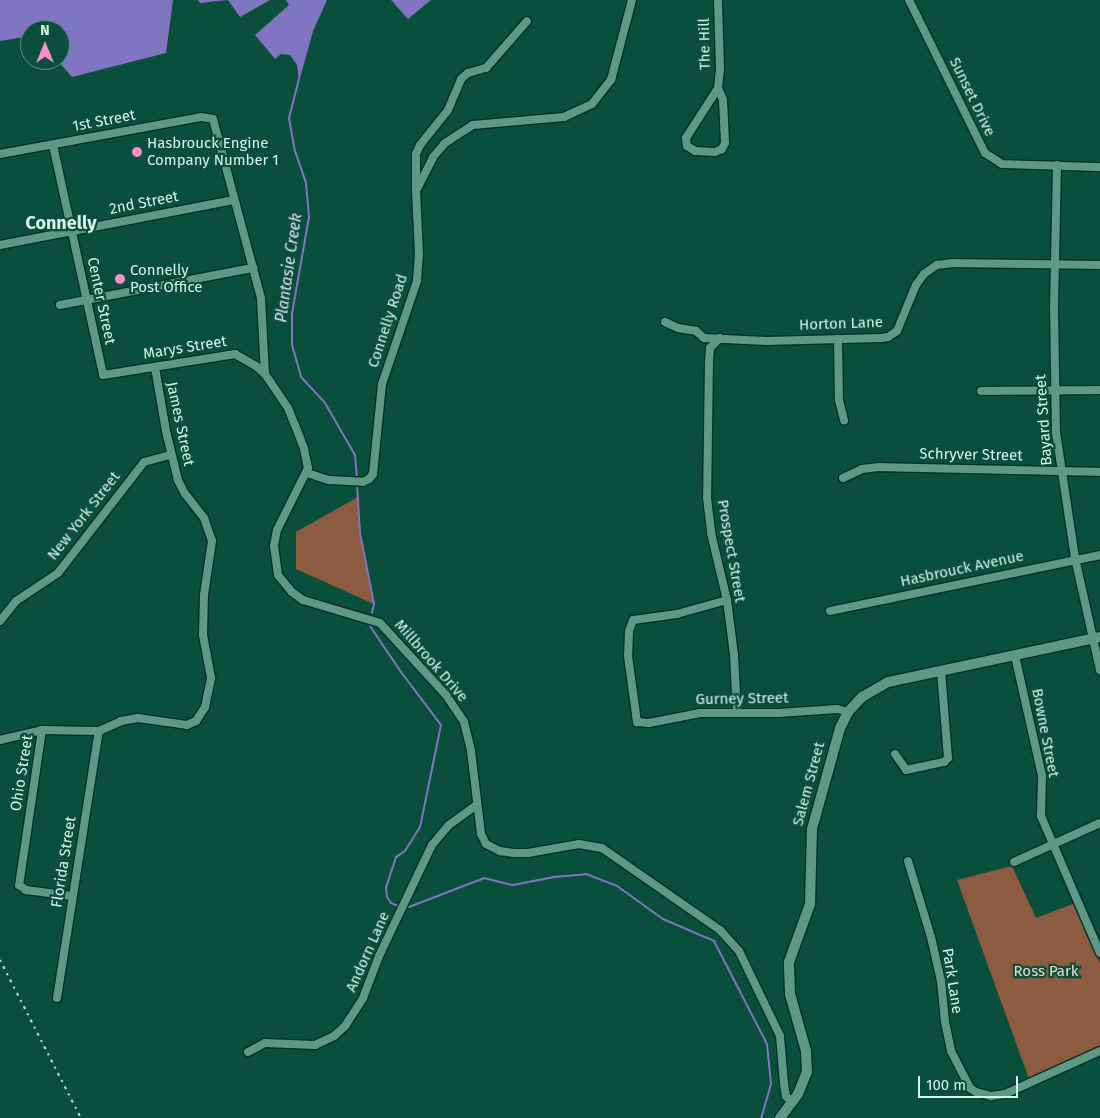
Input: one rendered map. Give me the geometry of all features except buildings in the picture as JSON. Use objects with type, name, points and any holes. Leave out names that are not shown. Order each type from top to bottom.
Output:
[{"type":"street","name":"Connelly Road","points":[[307,473],[329,480],[363,482],[373,474],[382,384],[417,281],[419,254],[416,190],[427,166],[445,143],[473,125],[534,121],[564,116],[592,104],[611,80],[632,0]]},
{"type":"street","name":"The Hill","points":[[718,0],[720,69],[718,88],[686,138],[687,146],[695,150],[715,152],[722,148],[725,143],[723,100],[718,88]]},
{"type":"street","name":"Sunset Drive","points":[[909,0],[985,153],[1002,164],[1100,167]]},
{"type":"street","points":[[416,190],[416,154],[420,145],[448,110],[461,79],[465,74],[486,68],[528,21]]},
{"type":"street","name":"1st Street","points":[[0,154],[201,117],[213,119],[234,200]]},
{"type":"street","name":"Center Street","points":[[53,145],[103,375]]},
{"type":"street","name":"Bayard Street","points":[[1057,165],[1054,265],[1056,432],[1075,558],[1096,638],[1100,670]]},
{"type":"street","points":[[234,200],[253,268],[263,315],[265,374],[288,408],[304,449],[307,473]]},
{"type":"street","name":"2nd Street","points":[[0,245],[234,200]]},
{"type":"street","name":"Horton Lane","points":[[665,322],[678,328],[696,331],[704,338],[766,341],[881,338],[893,335],[900,326],[920,279],[937,265],[953,263],[1100,265]]},
{"type":"street","points":[[60,305],[253,268]]},
{"type":"street","name":"Prospect Street","points":[[720,338],[710,348],[706,458],[709,522],[727,600],[734,655],[737,713]]},
{"type":"street","points":[[838,339],[839,400],[844,420]]},
{"type":"street","name":"Marys Street","points":[[103,375],[235,354],[256,366],[265,374]]},
{"type":"street","name":"James Street","points":[[0,740],[42,730],[99,731],[121,721],[138,718],[187,725],[200,717],[209,696],[210,678],[203,622],[204,595],[212,551],[211,534],[204,518],[185,494],[178,480],[171,455],[155,367]]},
{"type":"street","points":[[981,391],[1100,390]]},
{"type":"street","name":"New York Street","points":[[0,621],[16,600],[58,573],[144,462],[171,455]]},
{"type":"street","name":"Schryver Street","points":[[843,478],[862,469],[879,467],[1100,472]]},
{"type":"street","name":"Millbrook Drive","points":[[307,473],[277,530],[274,546],[278,575],[292,592],[303,600],[380,622],[446,695],[464,722],[471,750],[483,840],[493,848],[514,853],[528,853],[579,844],[602,848],[720,930],[739,951],[780,1036],[786,1096],[792,1103]]},
{"type":"street","name":"Hasbrouck Avenue","points":[[830,611],[1075,558],[1100,555]]},
{"type":"street","name":"Gurney Street","points":[[727,600],[677,614],[636,619],[631,622],[628,656],[637,722],[649,723],[694,713],[836,709],[848,712]]},
{"type":"street","name":"Salem Street","points":[[780,1118],[806,1080],[808,1060],[790,994],[789,962],[810,904],[812,829],[840,728],[848,712],[862,697],[876,687],[902,678],[1096,638]]},
{"type":"street","name":"Bowne Street","points":[[1015,656],[1042,776],[1041,816],[1100,953]]},
{"type":"street","points":[[895,754],[906,770],[944,762],[948,758],[941,671]]},
{"type":"street","name":"Ohio Street","points":[[42,730],[19,885],[26,890],[72,896]]},
{"type":"street","name":"Florida Street","points":[[57,998],[99,731]]},
{"type":"street","name":"Andorn Lane","points":[[248,1052],[266,1043],[315,1045],[334,1036],[345,1026],[363,998],[379,956],[432,845],[449,825],[477,805]]},
{"type":"street","points":[[1014,862],[1100,823]]},
{"type":"street","name":"Park Lane","points":[[908,861],[931,937],[951,1051],[970,1088],[982,1094],[997,1096],[1005,1094],[1100,1051]]},
{"type":"green space","points":[[358,497],[360,533],[374,604],[296,569],[296,532]]},
{"type":"green space","name":"Ross Park","points":[[1012,866],[1036,918],[1073,904],[1100,963],[1100,1047],[1029,1079],[957,880]]},
{"type":"shaded area","points":[[0,0],[173,0],[166,53],[72,77],[66,70],[70,70],[70,20],[20,20],[20,38],[0,41]]},
{"type":"shaded area","points":[[198,0],[228,0],[200,3]]},
{"type":"shaded area","points":[[228,0],[270,0],[240,17]]},
{"type":"shaded area","points":[[286,0],[327,0],[313,31],[299,82],[297,65],[290,55],[281,54],[275,59],[255,35],[289,5]]},
{"type":"shaded area","points":[[391,0],[431,0],[408,19]]},
{"type":"waterway","name":"Plantasie Creek","points":[[299,79],[289,118],[295,151],[306,183],[309,217],[292,313],[292,345],[301,377],[325,403],[355,455],[357,480]]},
{"type":"waterway","name":"Plantasie Creek","points":[[357,485],[360,533],[374,604],[372,613]]},
{"type":"waterway","name":"Plantasie Creek","points":[[370,626],[401,672],[441,725],[420,827],[405,851],[396,857],[386,887],[387,897],[391,903],[398,906]]},
{"type":"waterway","name":"Plantasie Creek","points":[[409,907],[484,878],[513,885],[554,877],[586,874],[617,886],[663,919],[714,941],[767,1044],[771,1084],[761,1118]]},
{"type":"railway","points":[[0,960],[81,1118]]},
{"type":"place","name":"Hasbrouck Engine Company Number 1","points":[[137,152]]},
{"type":"place","name":"Connelly Post Office","points":[[120,279]]},
{"type":"district","name":"Connelly","points":[[61,223]]}]
